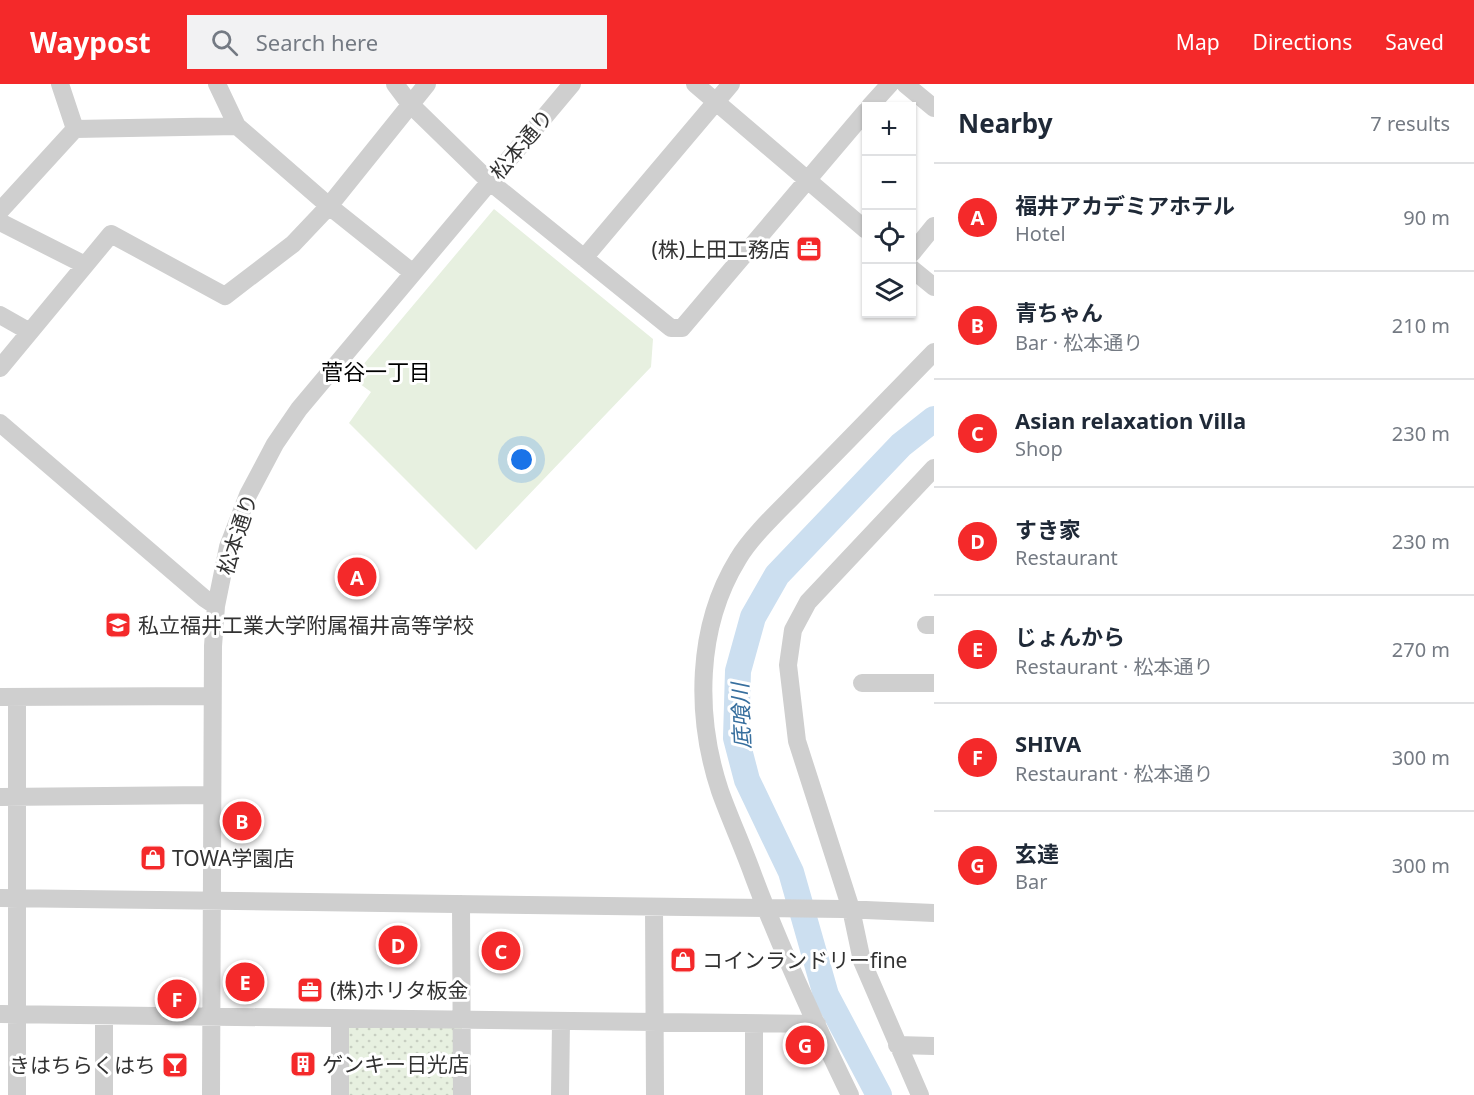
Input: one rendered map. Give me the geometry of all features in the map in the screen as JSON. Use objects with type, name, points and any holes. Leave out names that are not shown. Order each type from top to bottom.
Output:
[{"type":"street","points":[[60,84],[75,129]]},
{"type":"street","points":[[217,84],[237,126],[329,206],[413,273]]},
{"type":"street","points":[[395,84],[410,104],[489,181],[671,328],[682,328],[862,117]]},
{"type":"street","points":[[0,368],[111,234],[225,296],[293,244],[329,206],[427,84]]},
{"type":"street","name":"松本通り","points":[[211,1095],[212,696],[216,606],[228,547],[248,495],[275,444],[298,409],[572,84]]},
{"type":"street","points":[[695,84],[862,226]]},
{"type":"street","points":[[584,258],[731,84]]},
{"type":"street","points":[[874,102],[890,84]]},
{"type":"street","points":[[905,84],[934,108]]},
{"type":"street","points":[[0,211],[75,129],[237,126]]},
{"type":"street","points":[[0,222],[85,265]]},
{"type":"street","points":[[916,248],[934,226]]},
{"type":"street","points":[[916,272],[934,287]]},
{"type":"street","points":[[0,315],[30,332]]},
{"type":"street","points":[[850,1095],[817,1024],[772,908],[720,790],[710,751],[704,703],[705,655],[710,623],[721,588],[739,556],[777,513],[934,352]]},
{"type":"street","points":[[0,423],[216,606]]},
{"type":"street","points":[[920,1095],[862,961],[797,741],[788,665],[793,630],[808,602],[934,468]]},
{"type":"street","points":[[862,683],[934,683]]},
{"type":"street","points":[[17,1095],[9,1014],[9,697],[212,696]]},
{"type":"street","points":[[9,797],[211,795]]},
{"type":"street","points":[[9,898],[847,909],[934,913]]},
{"type":"street","points":[[461,904],[462,1095]]},
{"type":"street","points":[[654,907],[655,1095]]},
{"type":"street","points":[[9,1014],[817,1024]]},
{"type":"street","points":[[104,1016],[104,1095]]},
{"type":"street","points":[[340,1019],[340,1095]]},
{"type":"street","points":[[560,1095],[561,1022]]},
{"type":"street","points":[[754,1024],[754,1095]]},
{"type":"street","points":[[897,1045],[934,1046]]},
{"type":"green space","points":[[494,209],[653,339],[651,367],[476,550],[349,423],[371,392],[352,378]]},
{"type":"green space","points":[[340,1019],[462,1020],[462,1095],[346,1095]]},
{"type":"waterway","name":"底喰川","points":[[879,1095],[826,995],[791,872],[747,780],[736,738],[738,671],[753,617],[777,575],[901,445],[934,419]]},
{"type":"place","name":"(株)上田工務店","points":[[809,249]]},
{"type":"place","name":"福井アカデミアホテル","points":[[357,577]]},
{"type":"place","name":"私立福井工業大学附属福井高等学校","points":[[118,625]]},
{"type":"place","name":"青ちゃん","points":[[242,821]]},
{"type":"place","name":"TOWA学園店","points":[[153,858]]},
{"type":"place","name":"すき家","points":[[398,945]]},
{"type":"place","name":"Asian relaxation Villa","points":[[501,951]]},
{"type":"place","name":"コインランドリーfine","points":[[683,960]]},
{"type":"place","name":"じょんから","points":[[245,982]]},
{"type":"place","name":"(株)ホリタ板金","points":[[310,990]]},
{"type":"place","name":"SHIVA","points":[[177,999]]},
{"type":"place","name":"玄達","points":[[805,1045]]},
{"type":"place","name":"ゲンキー日光店","points":[[303,1064]]},
{"type":"place","name":"きはちらくはち","points":[[175,1065]]},
{"type":"district","name":"菅谷一丁目","points":[[376,371]]}]
